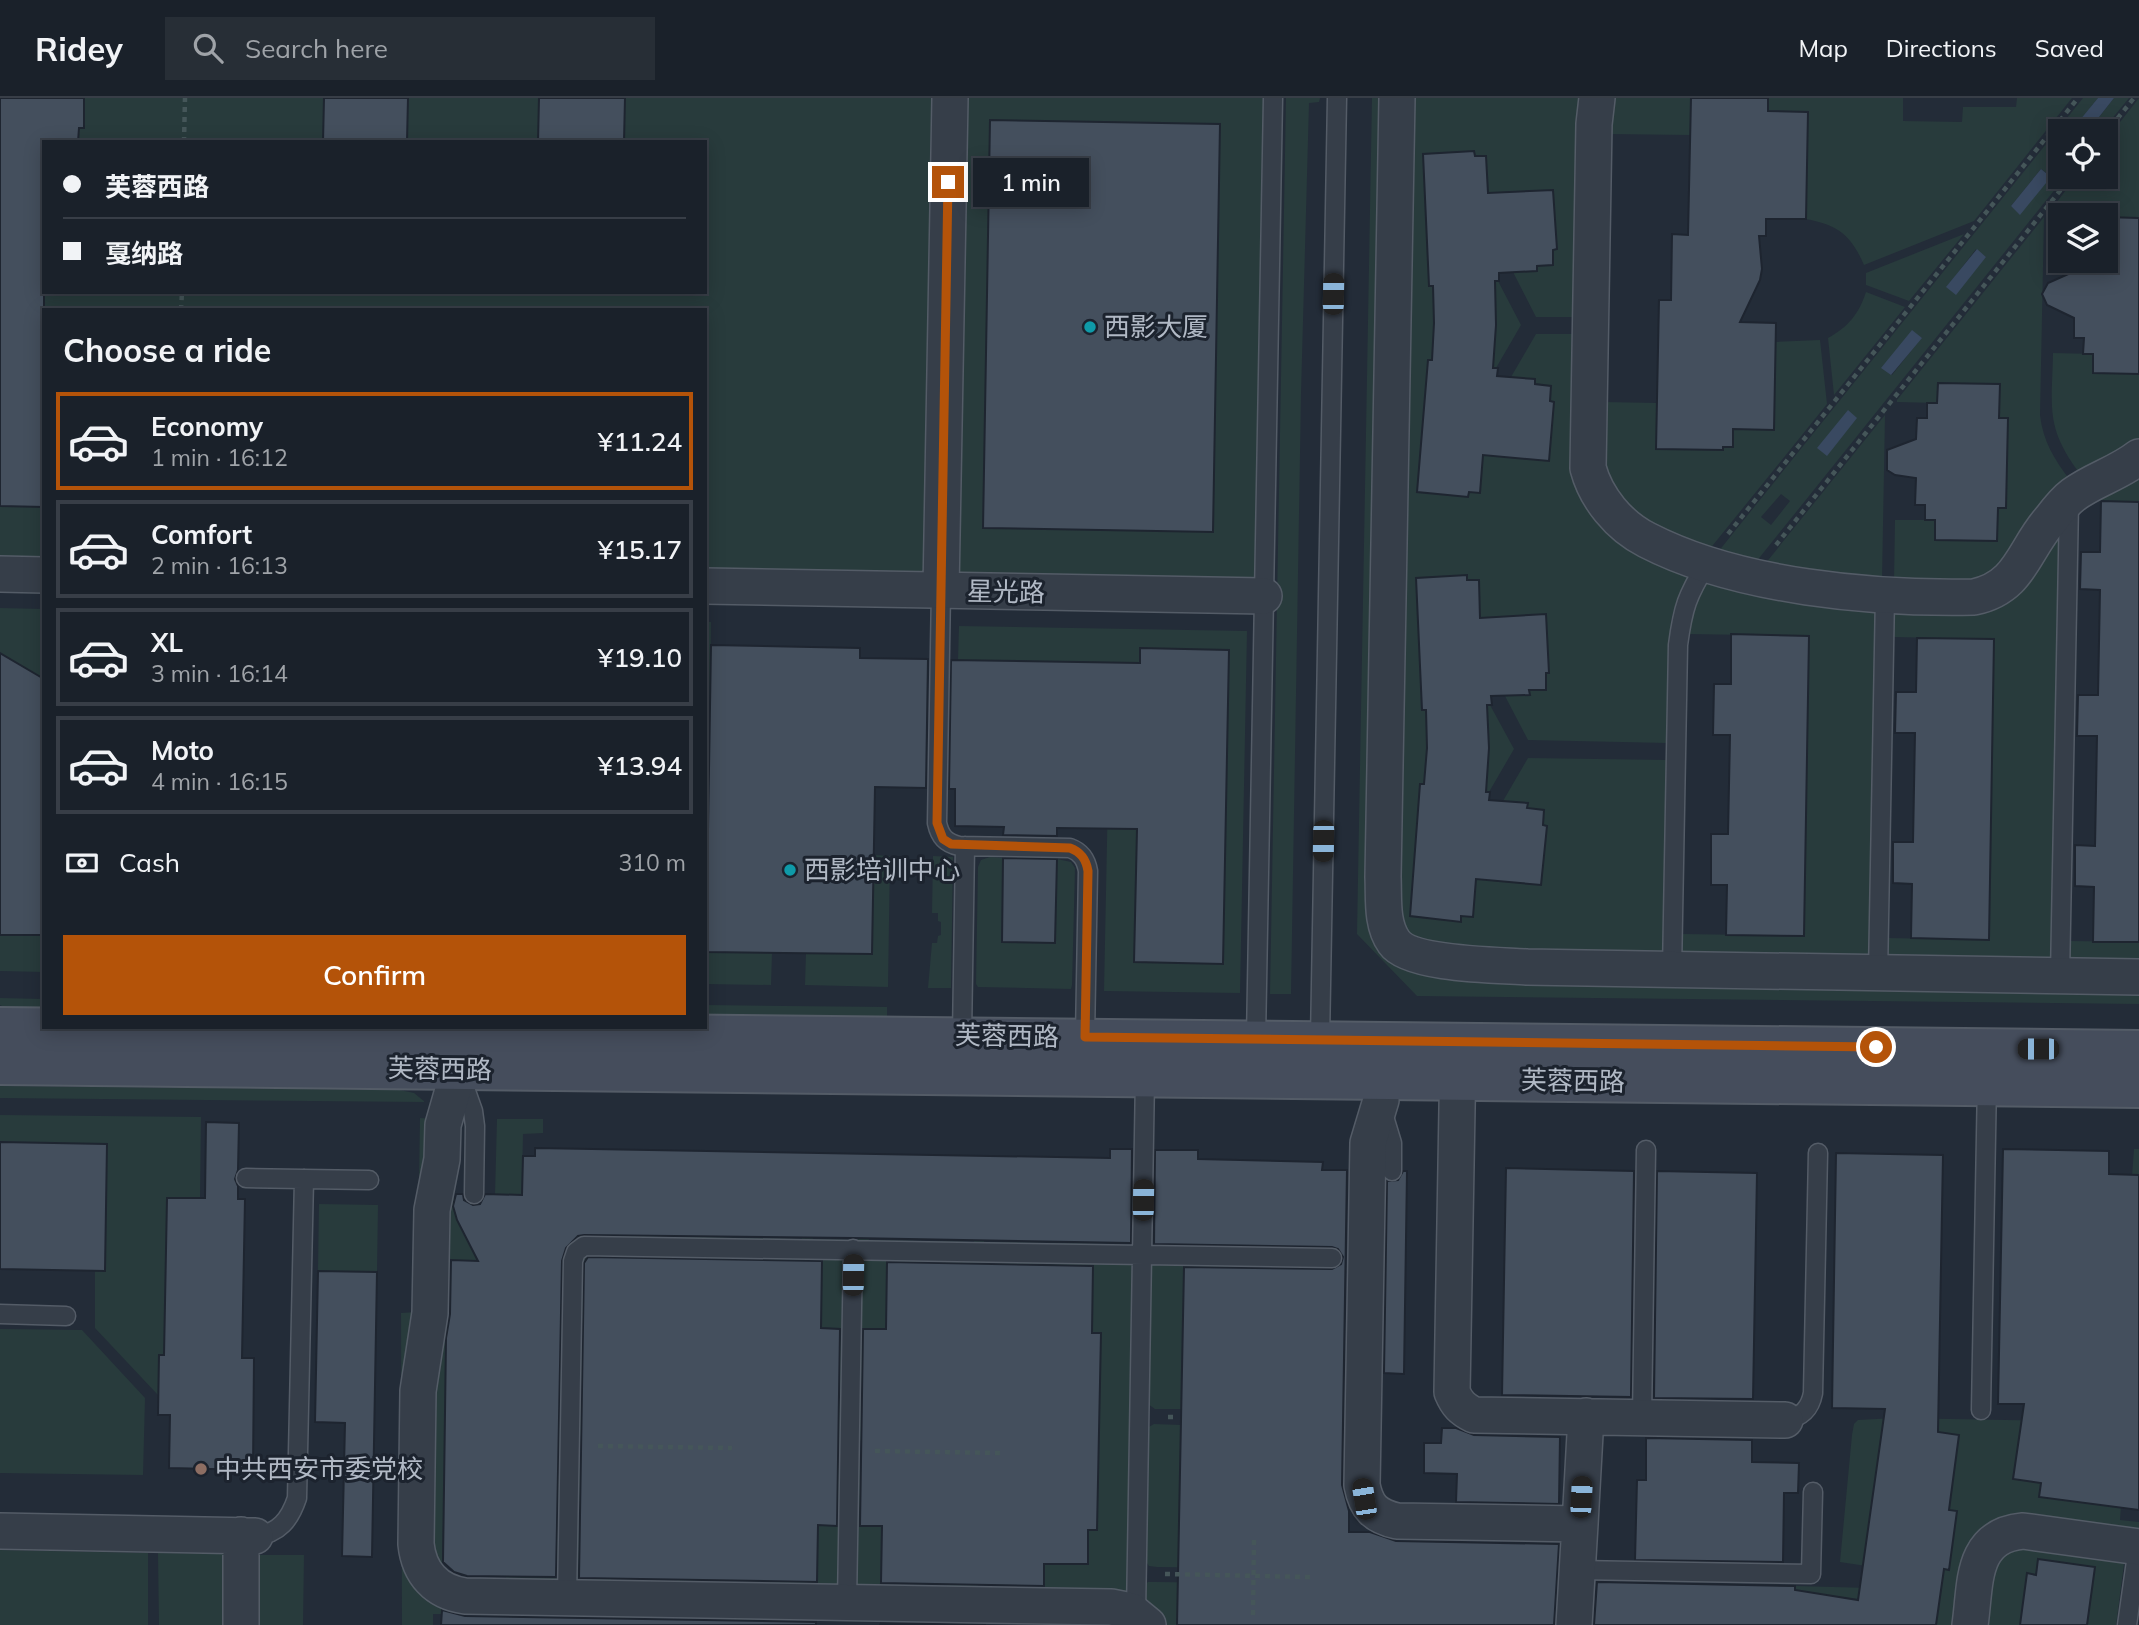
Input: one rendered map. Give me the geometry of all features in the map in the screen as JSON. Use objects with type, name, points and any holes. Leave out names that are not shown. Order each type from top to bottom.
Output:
[{"type":"main road","name":"芙蓉西路","points":[[0,1027],[42,1027]]},
{"type":"main road","name":"芙蓉西路","points":[[327,1029],[682,1030],[962,1036],[2139,1050]]},
{"type":"main road","name":"芙蓉西路","points":[[0,1065],[1145,1076],[1381,1090],[1457,1080],[2139,1088]]},
{"type":"street","points":[[941,590],[950,98]]},
{"type":"street","points":[[1397,98],[1383,877],[1384,910],[1388,931],[1394,942],[1404,951],[1429,958],[1598,970],[2139,977]]},
{"type":"street","points":[[1597,98],[1594,124],[1588,438],[1591,478],[1614,515],[1646,540],[1707,563],[1751,575],[1819,588],[1885,595],[1975,597],[1996,591],[2015,572],[2049,521],[2069,499],[2139,457]]},
{"type":"street","points":[[0,574],[42,575]]},
{"type":"street","name":"星光路","points":[[707,586],[1264,596]]},
{"type":"street","points":[[460,1031],[460,1069],[443,1125],[442,1159],[432,1210],[430,1313],[418,1391],[417,1554],[419,1563],[430,1580],[446,1592],[466,1596],[1111,1607],[1142,1620]]},
{"type":"street","points":[[1382,1041],[1381,1090],[1368,1143],[1362,1485],[1364,1499],[1372,1510],[1383,1518],[1397,1521],[1580,1524]]},
{"type":"street","points":[[1458,1042],[1452,1392],[1456,1402],[1474,1415],[1785,1420]]},
{"type":"street","points":[[1574,1625],[1586,1416]]},
{"type":"street","points":[[0,1531],[248,1535],[241,1625]]},
{"type":"street","points":[[1970,1625],[1979,1565],[1984,1550],[1994,1539],[2008,1532],[2023,1531],[2139,1547]]},
{"type":"lane","points":[[1256,1039],[1273,98]]},
{"type":"lane","points":[[1320,1040],[1336,98]]},
{"type":"lane","points":[[2060,976],[2069,499]]},
{"type":"lane","points":[[1672,971],[1678,645],[1683,608],[1690,590],[1707,563]]},
{"type":"lane","points":[[941,590],[937,823],[943,839],[951,844],[1070,848],[1084,858],[1088,871],[1085,1037]]},
{"type":"lane","points":[[1878,974],[1885,595]]},
{"type":"lane","points":[[962,1036],[965,846]]},
{"type":"lane","points":[[1981,1410],[1987,1048]]},
{"type":"lane","points":[[460,1069],[475,1126],[474,1194]]},
{"type":"lane","points":[[1142,1620],[1136,1574],[1145,1076]]},
{"type":"lane","points":[[1381,1090],[1392,1143],[1392,1171]]},
{"type":"lane","points":[[1642,1418],[1646,1150]]},
{"type":"lane","points":[[1785,1420],[1796,1419],[1805,1412],[1811,1404],[1813,1392],[1818,1153]]},
{"type":"lane","points":[[246,1178],[369,1180]]},
{"type":"lane","points":[[248,1535],[272,1532],[286,1522],[297,1498],[304,1179]]},
{"type":"lane","points":[[567,1597],[573,1261],[576,1252],[584,1246],[1332,1258]]},
{"type":"lane","points":[[847,1602],[853,1249]]},
{"type":"lane","points":[[0,1314],[65,1316]]},
{"type":"lane","points":[[1577,1570],[1811,1574],[1813,1492]]},
{"type":"lane","points":[[2127,1625],[2139,1547]]},
{"type":"path","points":[[184,140],[185,98]]},
{"type":"path","points":[[1707,563],[2078,98]]},
{"type":"path","points":[[2117,119],[2134,98]]},
{"type":"path","points":[[1751,575],[2061,189]]},
{"type":"path","points":[[570,1445],[732,1448]]},
{"type":"path","points":[[850,1451],[1001,1453]]},
{"type":"path","points":[[1253,1615],[1254,1537]]},
{"type":"path","points":[[1136,1574],[1310,1577]]},
{"type":"shaded area","points":[[0,98],[1273,98],[1264,596],[707,586],[707,308],[42,308],[42,575],[0,574]]},
{"type":"shaded area","points":[[1286,98],[1320,98],[1319,102],[1309,103],[1301,394],[1291,994],[1270,994]]},
{"type":"shaded area","points":[[1372,98],[1383,98],[1378,943],[2139,991],[2139,1004],[1417,996],[1357,934]]},
{"type":"shaded area","points":[[1412,98],[1583,98],[1576,317],[1536,317],[1513,272],[1537,271],[1537,266],[1553,265],[1553,250],[1557,249],[1553,190],[1488,195],[1486,156],[1475,156],[1474,151],[1423,154],[1429,285],[1433,286],[1434,321],[1417,492],[1468,497],[1469,492],[1480,493],[1483,453],[1548,461],[1554,402],[1550,401],[1551,386],[1535,384],[1535,379],[1511,377],[1536,334],[1576,334],[1574,450],[1690,573],[1671,620],[1668,743],[1528,740],[1505,696],[1529,695],[1529,690],[1546,689],[1546,673],[1549,673],[1546,614],[1480,619],[1478,580],[1467,580],[1466,575],[1416,578],[1422,710],[1426,710],[1427,746],[1433,749],[1427,749],[1424,784],[1420,785],[1410,916],[1460,921],[1461,916],[1473,917],[1476,877],[1541,885],[1547,826],[1543,825],[1544,810],[1527,808],[1528,803],[1503,801],[1528,758],[1668,760],[1664,957],[1434,945],[1409,936],[1400,919]]},
{"type":"shaded area","points":[[1611,98],[1691,98],[1690,135],[1608,134]]},
{"type":"shaded area","points":[[1768,98],[1903,98],[1903,121],[1962,122],[1963,107],[2016,107],[2017,98],[2072,98],[2055,119],[2048,119],[2048,128],[1974,221],[1864,265],[1854,246],[1842,233],[1827,224],[1806,219],[1808,112],[1768,111]]},
{"type":"shaded area","points":[[2083,98],[2098,98],[2082,119],[2066,119]]},
{"type":"shaded area","points":[[2114,98],[2129,98],[2112,119],[2097,119]]},
{"type":"shaded area","points":[[2139,98],[2139,218],[2118,217],[2118,203],[2056,203],[2067,189],[2118,189],[2118,125]]},
{"type":"shaded area","points":[[2048,142],[2048,174],[2041,169],[2011,206],[2020,214],[2048,180],[2048,189],[2055,189],[1756,562],[1718,552]],"holes":[[[1976,249],[1986,257],[1947,287]],[[1922,337],[1892,375],[1882,368]],[[1781,494],[1790,501],[1771,525],[1761,517]]]},
{"type":"shaded area","points":[[2044,217],[2040,415],[2050,449],[2070,480],[2005,563],[1987,580],[1894,582],[1895,520],[1935,520],[1935,540],[1998,508],[2006,507],[2008,419],[1999,418],[2000,385],[1938,383],[1937,403],[1897,400]]},
{"type":"shaded area","points":[[1964,234],[1909,301],[1866,285],[1866,273]]},
{"type":"shaded area","points":[[1495,281],[1498,281],[1521,325],[1496,368],[1493,368],[1495,344],[1485,343]]},
{"type":"shaded area","points":[[1866,292],[1905,307],[1834,395],[1828,338],[1852,319]]},
{"type":"shaded area","points":[[1820,340],[1827,404],[1709,550],[1666,534],[1634,513],[1606,478],[1603,402],[1657,403],[1656,448],[1723,450],[1723,447],[1733,446],[1733,429],[1774,430],[1775,342]]},
{"type":"shaded area","points":[[2053,353],[2093,354],[2093,373],[2139,374],[2139,438],[2123,452],[2080,474],[2061,443],[2053,417]]},
{"type":"shaded area","points":[[1885,415],[1882,581],[1765,564]]},
{"type":"shaded area","points":[[2139,474],[2139,502],[2101,501],[2101,496]]},
{"type":"shaded area","points":[[2060,530],[2052,961],[1887,960],[1887,938],[1988,940],[1994,639],[1893,637],[1893,610],[1956,613]]},
{"type":"shaded area","points":[[1707,579],[1877,609],[1870,959],[1681,957],[1682,934],[1804,936],[1809,636],[1687,634],[1694,605]]},
{"type":"shaded area","points":[[0,608],[42,609],[42,678],[0,653]]},
{"type":"shaded area","points":[[707,622],[711,622],[709,788]]},
{"type":"shaded area","points":[[959,626],[1247,631],[1240,993],[1104,991],[1108,792],[1138,750],[1134,962],[1223,963],[1229,650],[1140,648],[1140,666],[1109,662],[958,660]]},
{"type":"shaded area","points":[[1487,705],[1490,705],[1514,749],[1489,792],[1486,792]]},
{"type":"shaded area","points":[[874,855],[890,856],[888,987],[805,985],[806,953],[872,954]]},
{"type":"shaded area","points":[[933,856],[953,857],[951,988],[928,988],[932,943],[937,943],[938,936],[941,935],[938,913],[932,913]]},
{"type":"shaded area","points":[[990,857],[1003,858],[1002,942],[1055,942],[1057,859],[1071,862],[1075,868],[1071,989],[978,987],[976,984],[978,867],[981,860]]},
{"type":"shaded area","points":[[0,935],[42,935],[42,972],[0,971]]},
{"type":"shaded area","points":[[2070,941],[2139,942],[2139,963],[2070,962]]},
{"type":"shaded area","points":[[707,952],[772,953],[771,985],[707,984]]},
{"type":"shaded area","points":[[0,998],[42,999],[42,1008],[6,1008],[0,1005]]},
{"type":"shaded area","points":[[707,1005],[887,1007],[887,1017],[707,1015]]},
{"type":"shaded area","points":[[0,1086],[400,1090],[414,1093],[425,1102],[0,1098]]},
{"type":"shaded area","points":[[0,1115],[201,1117],[200,1198],[167,1198],[164,1355],[159,1356],[158,1395],[95,1328],[95,1271],[105,1271],[107,1144],[0,1142]]},
{"type":"shaded area","points":[[420,1118],[434,1119],[433,1163],[424,1206],[422,1317],[410,1387],[407,1548],[418,1577],[440,1598],[461,1604],[1108,1615],[1127,1619],[1137,1625],[1043,1625],[1043,1615],[992,1614],[992,1624],[934,1623],[934,1613],[884,1612],[883,1622],[825,1621],[825,1611],[775,1611],[774,1620],[716,1619],[716,1609],[666,1609],[665,1618],[608,1617],[608,1608],[556,1607],[556,1616],[499,1615],[498,1606],[447,1605],[447,1614],[433,1614],[433,1625],[402,1625],[401,1313],[417,1312]]},
{"type":"shaded area","points":[[497,1119],[543,1119],[543,1133],[523,1134],[521,1225],[534,1234],[643,1236],[653,1228],[653,1236],[802,1239],[802,1230],[812,1231],[813,1239],[858,1240],[859,1231],[868,1232],[869,1240],[974,1242],[975,1233],[984,1234],[984,1242],[1109,1246],[583,1238],[559,1585],[506,1583],[511,1261],[448,1260],[442,1579],[428,1562],[441,1207],[453,1194],[457,1220],[495,1195]]},
{"type":"shaded area","points":[[2134,1149],[2139,1149],[2139,1338],[2125,1447],[2120,1520],[2139,1522],[2139,1536],[2012,1520],[1960,1625],[1936,1625],[1938,1610],[1841,1597],[1794,1625],[1795,1586],[1870,1588],[1873,1567],[1840,1562],[1852,1435],[1854,1424],[1858,1420],[1895,1418],[2114,1422]],"holes":[[[1883,1424],[1959,1435],[1951,1494],[1875,1483]],[[2019,1439],[2073,1501],[2040,1497],[2041,1483],[2013,1479]],[[1872,1499],[1957,1511],[1949,1569],[1864,1558]]]},
{"type":"shaded area","points":[[319,1204],[378,1205],[377,1272],[318,1271]]},
{"type":"shaded area","points":[[588,1253],[841,1257],[845,1261],[841,1546],[839,1589],[835,1593],[579,1588],[575,1584],[577,1467],[581,1454],[735,1455],[734,1506],[684,1505],[684,1461],[591,1459],[590,1518],[611,1519],[611,1585],[676,1587],[677,1557],[707,1558],[707,1587],[770,1588],[771,1559],[817,1559],[818,1525],[826,1525],[830,1329],[821,1328],[821,1296],[776,1295],[776,1266],[713,1265],[712,1294],[681,1294],[681,1264],[616,1263],[615,1329],[593,1330],[591,1433],[685,1434],[687,1345],[737,1346],[735,1440],[582,1437],[578,1433],[580,1261]]},
{"type":"shaded area","points":[[865,1258],[1130,1263],[1134,1267],[1128,1594],[1125,1598],[859,1593],[856,1589],[857,1473],[858,1463],[862,1459],[1006,1461],[1005,1511],[955,1510],[955,1466],[862,1464],[861,1523],[882,1523],[881,1590],[947,1591],[948,1562],[978,1562],[978,1592],[1041,1593],[1042,1564],[1088,1564],[1088,1530],[1097,1530],[1101,1334],[1092,1333],[1092,1301],[1047,1300],[1047,1271],[983,1270],[983,1299],[952,1298],[952,1269],[887,1268],[886,1334],[864,1334],[862,1437],[956,1439],[958,1350],[1008,1351],[1006,1445],[863,1442],[858,1439],[861,1262]]},
{"type":"shaded area","points":[[1155,1262],[1250,1265],[1254,1272],[1184,1272],[1181,1409],[1155,1409],[1148,1404],[1151,1266]]},
{"type":"shaded area","points":[[0,1329],[82,1330],[145,1398],[143,1475],[0,1473]]},
{"type":"shaded area","points":[[1154,1424],[1181,1425],[1179,1562],[1234,1568],[1157,1567],[1149,1566],[1146,1562],[1147,1428]]},
{"type":"shaded area","points":[[2004,1545],[2121,1559],[2124,1564],[2116,1625],[2084,1625],[2038,1559],[2036,1575],[2027,1574],[2020,1625],[1981,1625],[1989,1565]]},
{"type":"shaded area","points":[[0,1550],[148,1553],[148,1625],[0,1625]]},
{"type":"shaded area","points":[[158,1553],[228,1554],[228,1625],[159,1625]]},
{"type":"shaded area","points":[[254,1555],[304,1555],[303,1625],[254,1625]]},
{"type":"shaded area","points":[[1148,1582],[1234,1583],[1177,1625],[1159,1625],[1145,1610],[1144,1586]]},
{"type":"water","points":[[2098,98],[2114,98],[2097,119],[2081,119]]},
{"type":"water","points":[[2041,169],[2048,175],[2048,181],[2020,215],[2011,206]]},
{"type":"water","points":[[1977,249],[1986,257],[1956,295],[1946,287]]},
{"type":"water","points":[[1912,330],[1922,338],[1891,375],[1881,368]]},
{"type":"water","points":[[1848,410],[1857,418],[1827,456],[1817,448]]},
{"type":"building","points":[[0,98],[84,98],[84,128],[79,128],[78,140],[42,140],[42,507],[0,506]]},
{"type":"building","points":[[324,98],[408,98],[407,140],[323,140]]},
{"type":"building","points":[[539,98],[625,98],[624,140],[538,140]]},
{"type":"building","points":[[1691,98],[1768,98],[1768,111],[1808,112],[1806,219],[1766,219],[1766,236],[1759,236],[1762,269],[1760,280],[1740,322],[1776,323],[1774,430],[1733,429],[1733,447],[1723,447],[1723,450],[1656,449],[1659,300],[1671,300],[1672,234],[1688,235]]},
{"type":"building","points":[[990,120],[1220,124],[1213,532],[983,528]]},
{"type":"building","points":[[1474,151],[1475,156],[1486,156],[1488,193],[1553,190],[1557,249],[1553,250],[1553,265],[1537,266],[1537,271],[1499,273],[1499,281],[1495,281],[1493,368],[1498,368],[1497,376],[1535,379],[1535,384],[1551,386],[1550,401],[1554,402],[1549,461],[1483,455],[1480,493],[1469,492],[1468,497],[1417,492],[1428,360],[1432,360],[1434,323],[1433,286],[1429,286],[1423,154]]},
{"type":"building","points":[[2118,217],[2139,218],[2139,374],[2093,373],[2093,354],[2083,354],[2084,338],[2074,338],[2074,318],[2047,305],[2042,294],[2048,283],[2070,273],[2118,273]]},
{"type":"building","points":[[1938,383],[2000,384],[1999,418],[2008,418],[2006,508],[1998,508],[1997,541],[1935,540],[1935,520],[1925,520],[1925,505],[1915,505],[1916,478],[1895,475],[1887,470],[1887,450],[1916,439],[1917,418],[1927,418],[1927,403],[1937,403]]},
{"type":"building","points":[[2101,501],[2139,502],[2139,942],[2093,942],[2094,887],[2075,886],[2075,845],[2095,846],[2097,736],[2077,736],[2078,695],[2098,695],[2100,590],[2080,589],[2081,552],[2100,552]]},
{"type":"building","points":[[1467,575],[1467,580],[1479,580],[1480,618],[1546,614],[1549,673],[1546,673],[1546,690],[1529,690],[1530,695],[1491,696],[1492,705],[1487,705],[1489,748],[1486,792],[1490,792],[1489,800],[1528,803],[1527,808],[1544,810],[1543,825],[1547,826],[1541,885],[1476,879],[1473,917],[1461,916],[1461,922],[1410,916],[1420,784],[1424,784],[1427,748],[1426,710],[1422,710],[1416,578]]},
{"type":"building","points":[[1731,634],[1809,636],[1804,936],[1726,935],[1727,885],[1711,885],[1711,834],[1728,834],[1730,735],[1713,735],[1714,684],[1731,684]]},
{"type":"building","points":[[1917,638],[1994,639],[1989,940],[1911,938],[1912,884],[1893,883],[1893,842],[1913,842],[1915,733],[1895,733],[1896,692],[1916,692]]},
{"type":"building","points":[[711,645],[860,648],[860,658],[928,659],[926,788],[875,787],[872,954],[707,952]]},
{"type":"building","points":[[1140,648],[1229,650],[1223,964],[1134,962],[1137,829],[1057,828],[1057,836],[1003,835],[1004,827],[955,826],[955,789],[949,789],[951,660],[1140,663]]},
{"type":"building","points":[[0,653],[42,678],[42,935],[0,935]]},
{"type":"building","points":[[1003,858],[1057,859],[1055,943],[1002,942]]},
{"type":"building","points":[[206,1122],[239,1123],[238,1170],[235,1179],[238,1199],[245,1199],[242,1358],[254,1358],[253,1470],[169,1468],[170,1415],[158,1415],[159,1355],[164,1355],[167,1198],[205,1198]]},
{"type":"building","points":[[0,1142],[107,1144],[105,1271],[0,1269]]},
{"type":"building","points":[[535,1148],[1110,1158],[1110,1149],[1132,1149],[1131,1243],[578,1236],[566,1248],[562,1261],[556,1577],[467,1576],[454,1572],[443,1562],[446,1338],[450,1314],[451,1260],[478,1261],[457,1220],[453,1206],[456,1194],[463,1194],[464,1200],[473,1205],[480,1204],[485,1194],[522,1195],[523,1156],[535,1156]]},
{"type":"building","points":[[2003,1149],[2109,1151],[2109,1174],[2139,1175],[2139,1510],[2039,1497],[2041,1483],[2013,1479],[2024,1404],[1998,1404]]},
{"type":"building","points":[[1155,1150],[1198,1150],[1198,1159],[1323,1162],[1322,1170],[1347,1170],[1342,1485],[1349,1511],[1349,1532],[1370,1532],[1396,1541],[1559,1544],[1554,1625],[1177,1625],[1184,1267],[1332,1269],[1341,1264],[1343,1257],[1338,1249],[1332,1247],[1154,1244]]},
{"type":"building","points":[[1836,1153],[1943,1155],[1938,1432],[1959,1435],[1949,1510],[1957,1511],[1949,1570],[1944,1569],[1936,1625],[1594,1625],[1597,1582],[1795,1586],[1795,1590],[1858,1600],[1885,1409],[1832,1408]]},
{"type":"building","points":[[1506,1168],[1634,1171],[1631,1397],[1502,1395]]},
{"type":"building","points":[[1403,1171],[1407,1171],[1404,1374],[1384,1373],[1387,1181],[1398,1180]]},
{"type":"building","points":[[1657,1171],[1757,1173],[1753,1399],[1654,1398]]},
{"type":"building","points":[[588,1257],[822,1261],[821,1328],[840,1329],[837,1526],[818,1525],[817,1582],[579,1578],[584,1263]]},
{"type":"building","points":[[887,1262],[1093,1266],[1092,1333],[1101,1333],[1097,1530],[1088,1530],[1088,1564],[1044,1564],[1044,1586],[881,1583],[882,1526],[860,1526],[863,1329],[886,1329]]},
{"type":"building","points":[[318,1271],[377,1272],[372,1557],[342,1556],[345,1423],[315,1422]]},
{"type":"building","points":[[1442,1428],[1456,1428],[1474,1435],[1560,1437],[1559,1504],[1456,1502],[1457,1474],[1424,1473],[1424,1443],[1441,1443]]},
{"type":"building","points":[[1646,1438],[1752,1440],[1752,1462],[1799,1463],[1798,1493],[1784,1493],[1783,1562],[1635,1560],[1637,1480],[1646,1480]]},
{"type":"building","points":[[2038,1559],[2095,1567],[2087,1625],[2020,1625],[2027,1573],[2036,1575]]},
{"type":"building","points":[[442,1610],[465,1616],[816,1622],[816,1625],[441,1625]]},
{"type":"building","points":[[881,1623],[986,1625],[880,1625]]},
{"type":"place","name":"西影大厦","points":[[1090,327]]},
{"type":"place","name":"西影培训中心","points":[[790,870]]},
{"type":"place","name":"中共西安市委党校","points":[[201,1469]]},
{"type":"route","points":[[948,182],[937,823],[943,839],[959,846],[1070,848],[1084,858],[1088,871],[1085,1037],[1876,1047]]}]
